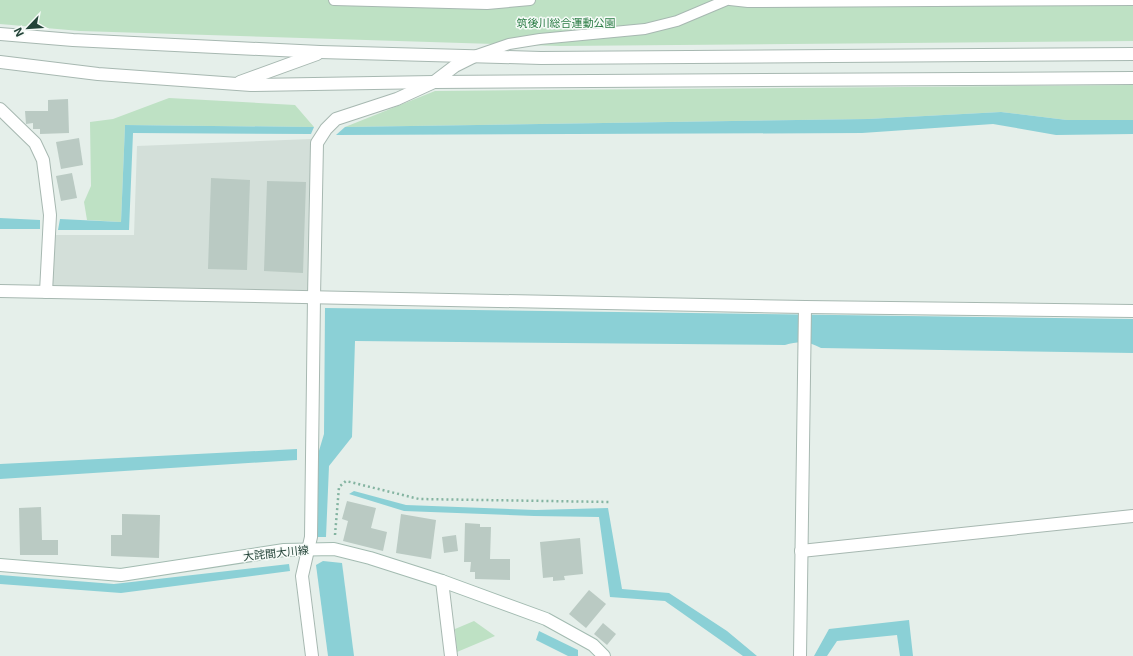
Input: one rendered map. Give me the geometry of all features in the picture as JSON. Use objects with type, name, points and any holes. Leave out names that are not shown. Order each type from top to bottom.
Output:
[{"type":"street","points":[[0,34],[73,40],[320,52],[549,58],[1133,54]]},
{"type":"street","points":[[237,84],[320,52]]},
{"type":"street","points":[[312,656],[302,576],[311,537],[317,143],[326,129],[336,119],[397,99],[434,82],[455,66],[475,56]]},
{"type":"street","points":[[0,62],[98,74],[251,85],[434,82],[1133,78]]},
{"type":"street","points":[[0,109],[35,143],[43,160],[50,215],[46,292]]},
{"type":"street","points":[[0,291],[805,307],[1133,311]]},
{"type":"street","points":[[800,656],[805,307]]},
{"type":"street","points":[[802,551],[1133,516]]},
{"type":"street","name":"大詫間大川線","points":[[0,565],[121,575],[284,550],[334,549],[370,558],[442,581],[546,619],[593,645],[604,656]]},
{"type":"street","points":[[442,581],[451,656]]},
{"type":"lane","points":[[334,0],[487,4],[530,0]]},
{"type":"lane","points":[[475,56],[509,44],[540,39],[645,29],[677,21],[728,0],[748,2],[1133,0]]},
{"type":"path","points":[[334,549],[339,487],[346,481],[419,499],[611,502]]},
{"type":"shaded area","points":[[311,139],[308,291],[52,288],[55,235],[134,235],[137,146]]},
{"type":"green space","name":"筑後川総合運動公園","points":[[0,0],[1133,0],[1133,41],[560,46],[80,31],[0,24]]},
{"type":"green space","points":[[1133,85],[1133,120],[1067,120],[1001,112],[868,119],[345,127],[435,91]]},
{"type":"green space","points":[[169,98],[295,105],[314,127],[125,125],[121,222],[87,220],[84,202],[91,186],[90,122],[113,119]]},
{"type":"green space","points":[[474,621],[495,636],[457,652],[455,629]]},
{"type":"water","points":[[1001,112],[1067,120],[1133,120],[1133,134],[1056,135],[993,124],[862,133],[336,135],[345,127],[868,119]]},
{"type":"water","points":[[125,125],[314,127],[311,134],[133,133],[129,230],[58,230],[60,219],[121,222]]},
{"type":"water","points":[[0,218],[40,220],[40,229],[0,229]]},
{"type":"water","points":[[325,308],[1133,319],[1133,353],[821,348],[803,342],[785,345],[355,341],[352,437],[329,466],[326,537],[318,537],[318,454],[324,434]]},
{"type":"water","points":[[297,449],[297,460],[0,479],[0,464]]},
{"type":"water","points":[[354,491],[406,505],[536,510],[608,508],[622,589],[669,593],[727,631],[757,656],[743,656],[665,601],[610,597],[599,517],[404,511],[349,494]]},
{"type":"water","points":[[323,561],[342,563],[354,656],[328,656],[316,565]]},
{"type":"water","points":[[289,564],[290,571],[121,593],[0,584],[0,575],[114,584]]},
{"type":"water","points":[[909,620],[913,656],[900,656],[897,635],[837,641],[827,656],[814,656],[829,629]]},
{"type":"water","points":[[539,631],[578,650],[578,656],[568,656],[536,640]]},
{"type":"building","points":[[68,99],[69,133],[40,134],[40,129],[33,129],[33,123],[26,124],[25,111],[48,111],[48,100]]},
{"type":"building","points":[[79,138],[83,165],[61,169],[56,142]]},
{"type":"building","points":[[72,173],[77,198],[61,201],[56,176]]},
{"type":"building","points":[[211,178],[250,180],[247,270],[208,269]]},
{"type":"building","points":[[267,181],[306,182],[303,273],[264,271]]},
{"type":"building","points":[[347,501],[376,508],[371,528],[387,532],[383,551],[343,541],[348,521],[342,519]]},
{"type":"building","points":[[41,507],[42,540],[58,540],[58,555],[20,555],[19,508]]},
{"type":"building","points":[[122,514],[160,515],[159,558],[111,556],[111,535],[122,535]]},
{"type":"building","points":[[401,514],[436,520],[431,559],[396,553]]},
{"type":"building","points":[[465,523],[480,524],[480,527],[491,527],[490,559],[510,559],[510,580],[475,579],[475,572],[470,572],[471,562],[464,562]]},
{"type":"building","points":[[456,535],[458,551],[444,553],[442,537]]},
{"type":"building","points":[[580,538],[583,574],[564,576],[565,580],[553,581],[553,577],[543,578],[540,542]]},
{"type":"building","points":[[589,590],[606,604],[586,628],[569,614]]},
{"type":"building","points":[[603,623],[616,634],[607,645],[594,634]]}]
